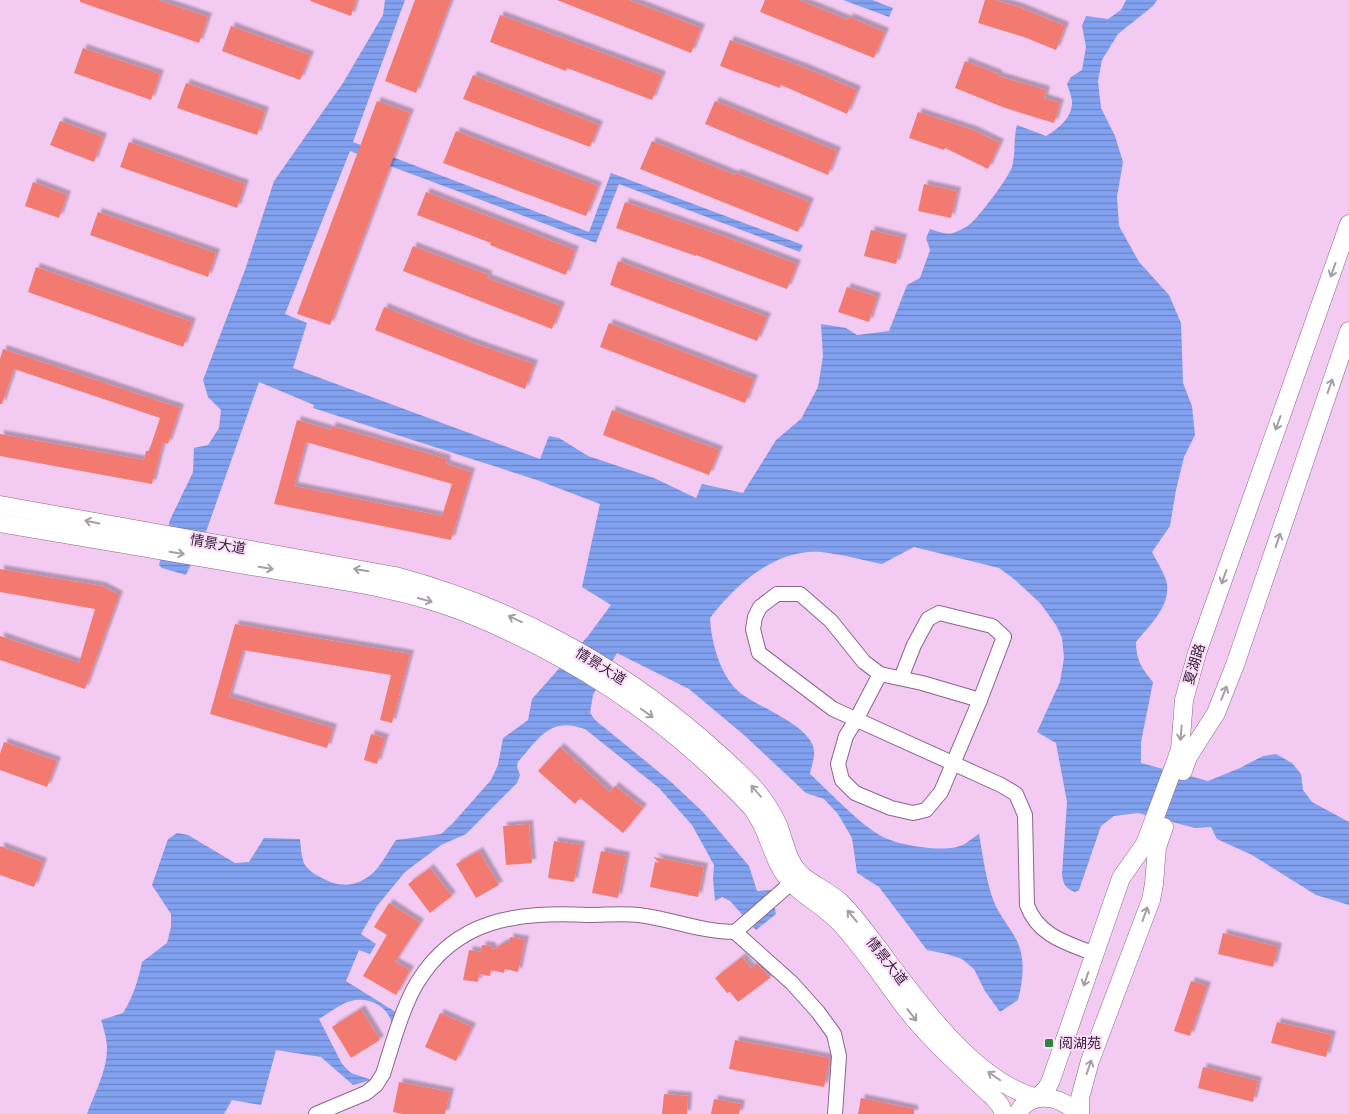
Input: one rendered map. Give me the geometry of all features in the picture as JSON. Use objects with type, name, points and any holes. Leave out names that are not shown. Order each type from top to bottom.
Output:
[{"type":"street","name":"夏湖路","points":[[1079,1114],[1080,1098],[1090,1061],[1150,900],[1154,884],[1159,824],[1179,765],[1184,700],[1197,653],[1349,224]]},
{"type":"street","name":"夏湖路","points":[[1179,765],[1188,757],[1216,713],[1235,665],[1349,331]]},
{"type":"street","name":"情景大道","points":[[0,505],[58,515],[138,538],[219,552],[395,576],[438,587],[499,612],[678,719],[713,749],[755,789],[769,807],[778,825],[791,862],[790,883]]},
{"type":"street","points":[[55,533],[58,515]]},
{"type":"street","name":"情景大道","points":[[0,524],[55,533],[138,538]]},
{"type":"street","points":[[980,700],[880,674],[864,662],[831,621],[800,594],[777,594],[760,607],[755,617],[754,629],[759,653],[833,709],[1002,785],[1016,794],[1025,816],[1027,905],[1031,916],[1041,928],[1058,939],[1095,954]]},
{"type":"street","points":[[880,674],[846,736],[838,764],[842,780],[855,793],[898,810],[913,813],[926,810],[941,792],[954,764],[1004,637],[992,626],[939,613],[928,619],[914,645],[901,678]]},
{"type":"street","name":"夏湖路","points":[[1017,1114],[1024,1105],[1038,1098],[1052,1080],[1121,878],[1159,824]]},
{"type":"street","name":"情景大道","points":[[790,883],[839,901],[927,1012],[981,1067],[1016,1090],[1038,1098],[1058,1100],[1079,1114]]},
{"type":"street","name":"情景大道","points":[[790,883],[827,910],[844,926],[917,1022],[1000,1105],[1004,1114]]},
{"type":"street","points":[[316,1114],[366,1092],[376,1085],[382,1074],[408,1000],[416,984],[432,961],[452,942],[477,927],[506,919],[550,913],[638,915],[718,932],[739,928],[790,883]]},
{"type":"street","points":[[739,928],[818,1012],[834,1034],[839,1056],[835,1114]]},
{"type":"water","points":[[385,0],[405,0],[353,142],[589,232],[611,173],[803,245],[800,252],[619,184],[596,243],[350,151],[285,314],[307,323],[293,368],[540,459],[549,436],[559,438],[588,456],[654,478],[696,498],[702,484],[743,493],[776,440],[801,419],[818,387],[823,356],[821,324],[846,328],[857,335],[889,331],[907,285],[920,278],[930,250],[926,238],[930,229],[944,233],[953,233],[975,220],[1000,188],[1012,167],[1017,125],[1046,136],[1064,122],[1072,107],[1072,99],[1067,84],[1071,77],[1082,70],[1086,47],[1082,26],[1086,16],[1108,19],[1121,10],[1126,0],[1157,0],[1153,6],[1118,34],[1102,60],[1098,81],[1101,108],[1115,136],[1123,162],[1117,197],[1119,226],[1139,262],[1169,295],[1181,323],[1183,383],[1192,406],[1195,435],[1184,457],[1170,526],[1152,552],[1167,584],[1165,601],[1158,616],[1136,642],[1140,664],[1153,682],[1141,742],[1141,763],[1208,781],[1263,756],[1276,754],[1292,763],[1301,774],[1303,790],[1312,802],[1349,822],[1349,905],[1316,895],[1252,855],[1217,839],[1211,827],[1195,828],[1138,813],[1114,816],[1101,826],[1079,890],[1075,892],[1069,889],[1064,883],[1062,874],[1067,802],[1056,743],[1037,732],[1060,682],[1064,658],[1062,638],[1056,625],[1040,603],[999,568],[914,547],[882,564],[829,553],[804,552],[773,562],[758,571],[732,593],[710,618],[712,637],[721,667],[738,691],[782,717],[804,733],[811,742],[814,751],[810,774],[855,817],[874,832],[901,843],[935,848],[963,845],[979,834],[991,894],[999,912],[1016,939],[1021,954],[1022,977],[1018,1000],[1000,1012],[985,991],[974,969],[962,959],[927,950],[879,887],[857,873],[852,838],[838,814],[824,799],[806,793],[744,735],[689,689],[617,653],[593,695],[590,713],[595,720],[670,781],[703,812],[749,866],[757,891],[771,890],[776,914],[756,930],[730,901],[722,897],[715,901],[714,865],[692,825],[659,788],[585,729],[563,725],[554,727],[539,738],[518,762],[517,767],[520,775],[517,783],[466,834],[441,845],[405,872],[377,906],[361,934],[376,944],[370,954],[359,950],[346,981],[397,1013],[392,1027],[388,1014],[383,1009],[365,1000],[347,1002],[319,1019],[342,1064],[351,1073],[372,1080],[353,1085],[321,1057],[276,1050],[261,1105],[232,1100],[224,1114],[87,1114],[101,1078],[106,1058],[106,1039],[101,1020],[123,1013],[135,989],[142,962],[167,943],[171,927],[171,914],[152,885],[168,839],[177,833],[188,835],[235,863],[249,862],[264,838],[300,839],[301,852],[306,867],[314,874],[334,883],[348,885],[361,881],[377,869],[396,840],[441,834],[453,823],[491,780],[498,765],[503,738],[528,720],[532,699],[588,636],[611,605],[582,587],[600,504],[537,480],[313,408],[314,405],[259,382],[207,529],[186,575],[162,568],[159,565],[170,520],[193,472],[194,448],[208,445],[219,428],[221,410],[208,397],[203,380],[245,270],[274,181],[343,83],[383,15]]},
{"type":"water","points":[[843,0],[872,0],[893,8],[889,17]]},
{"type":"building","points":[[80,0],[158,0],[208,17],[199,43],[80,2]]},
{"type":"building","points":[[311,0],[356,0],[351,16]]},
{"type":"building","points":[[415,0],[451,0],[416,93],[385,81]]},
{"type":"building","points":[[557,0],[629,0],[701,28],[691,53]]},
{"type":"building","points":[[765,0],[799,0],[848,20],[849,17],[885,32],[874,58],[760,12]]},
{"type":"building","points":[[985,0],[995,0],[1019,7],[1065,26],[1056,50],[1024,37],[978,23]]},
{"type":"building","points":[[500,15],[662,75],[652,100],[567,68],[566,71],[490,42]]},
{"type":"building","points":[[231,26],[310,55],[300,80],[222,51]]},
{"type":"building","points":[[730,40],[857,90],[847,114],[781,85],[780,88],[720,66]]},
{"type":"building","points":[[83,48],[160,74],[151,100],[74,73]]},
{"type":"building","points":[[965,61],[998,74],[998,76],[1046,90],[1044,98],[1060,103],[1054,123],[1005,108],[955,88]]},
{"type":"building","points":[[473,75],[599,125],[590,147],[463,99]]},
{"type":"building","points":[[186,83],[265,111],[257,135],[177,108]]},
{"type":"building","points":[[377,101],[410,113],[330,325],[297,314]]},
{"type":"building","points":[[715,101],[837,151],[828,175],[705,124]]},
{"type":"building","points":[[918,112],[973,130],[1000,143],[988,169],[945,148],[944,150],[909,138]]},
{"type":"building","points":[[60,121],[103,137],[94,162],[50,145]]},
{"type":"building","points":[[456,131],[598,186],[586,216],[443,163]]},
{"type":"building","points":[[652,141],[735,175],[736,173],[810,202],[798,232],[640,169]]},
{"type":"building","points":[[129,142],[245,184],[237,208],[120,167]]},
{"type":"building","points":[[33,182],[67,195],[59,218],[25,206]]},
{"type":"building","points":[[924,184],[957,191],[951,218],[918,211]]},
{"type":"building","points":[[426,192],[575,250],[566,275],[490,245],[491,243],[417,215]]},
{"type":"building","points":[[625,202],[797,264],[787,289],[616,228]]},
{"type":"building","points":[[98,212],[216,253],[208,277],[90,235]]},
{"type":"building","points":[[871,230],[903,238],[896,264],[864,256]]},
{"type":"building","points":[[413,246],[489,275],[487,278],[561,306],[552,329],[403,271]]},
{"type":"building","points":[[618,261],[767,317],[757,341],[610,285]]},
{"type":"building","points":[[36,267],[192,322],[183,347],[28,292]]},
{"type":"building","points":[[847,287],[877,297],[869,322],[838,312]]},
{"type":"building","points":[[384,307],[468,341],[534,364],[525,389],[375,330]]},
{"type":"building","points":[[609,323],[754,379],[745,403],[600,347]]},
{"type":"building","points":[[3,349],[180,408],[168,444],[163,442],[152,484],[0,456],[0,434],[144,460],[160,418],[14,369],[2,404],[0,404],[0,359]]},
{"type":"building","points":[[612,410],[719,450],[709,475],[603,435]]},
{"type":"building","points":[[297,420],[331,430],[332,426],[447,459],[446,464],[471,472],[451,540],[274,504]],"holes":[[[306,442],[452,484],[442,516],[294,486]]]},
{"type":"building","points":[[0,569],[102,586],[119,595],[85,689],[0,660],[0,636],[79,663],[95,609],[0,592]]},
{"type":"building","points":[[235,624],[410,654],[392,723],[380,720],[391,675],[243,650],[229,697],[333,728],[327,748],[210,714]]},
{"type":"building","points":[[371,734],[385,738],[377,764],[364,760]]},
{"type":"building","points":[[4,742],[57,761],[47,787],[0,770],[0,754]]},
{"type":"building","points":[[560,747],[610,792],[615,786],[643,808],[623,833],[580,798],[575,804],[538,771]]},
{"type":"building","points":[[529,824],[532,863],[506,865],[503,826]]},
{"type":"building","points":[[554,841],[581,845],[574,882],[548,878]]},
{"type":"building","points":[[0,846],[43,862],[34,887],[0,875]]},
{"type":"building","points":[[479,851],[499,885],[476,898],[456,864]]},
{"type":"building","points":[[601,851],[626,856],[618,898],[592,893]]},
{"type":"building","points":[[653,857],[704,867],[698,897],[650,887],[655,862],[660,863]]},
{"type":"building","points":[[430,868],[452,896],[430,913],[408,884]]},
{"type":"building","points":[[389,903],[420,923],[395,962],[410,970],[396,995],[363,976],[387,935],[374,927]]},
{"type":"building","points":[[1223,933],[1278,947],[1273,967],[1218,954]]},
{"type":"building","points":[[510,937],[525,940],[518,972],[505,969],[504,973],[491,970],[490,976],[479,974],[478,982],[463,980],[469,950],[481,952],[482,945],[491,946],[493,950],[504,943],[509,943]]},
{"type":"building","points":[[742,957],[751,968],[757,964],[770,978],[738,1002],[730,992],[727,993],[715,978]]},
{"type":"building","points":[[1191,981],[1207,986],[1190,1036],[1174,1031]]},
{"type":"building","points":[[361,1009],[380,1040],[351,1058],[332,1027]]},
{"type":"building","points":[[440,1013],[472,1027],[456,1061],[425,1047]]},
{"type":"building","points":[[1277,1022],[1332,1035],[1326,1057],[1271,1043]]},
{"type":"building","points":[[735,1040],[830,1058],[824,1087],[729,1069]]},
{"type":"building","points":[[1203,1067],[1258,1081],[1253,1102],[1198,1088]]},
{"type":"building","points":[[399,1082],[450,1092],[445,1114],[403,1114],[393,1112]]},
{"type":"building","points":[[664,1094],[688,1096],[687,1114],[662,1114]]},
{"type":"building","points":[[861,1098],[914,1109],[914,1114],[858,1114]]},
{"type":"building","points":[[714,1099],[741,1104],[739,1114],[711,1114]]},
{"type":"place","name":"阅湖苑","points":[[1049,1043]]}]
